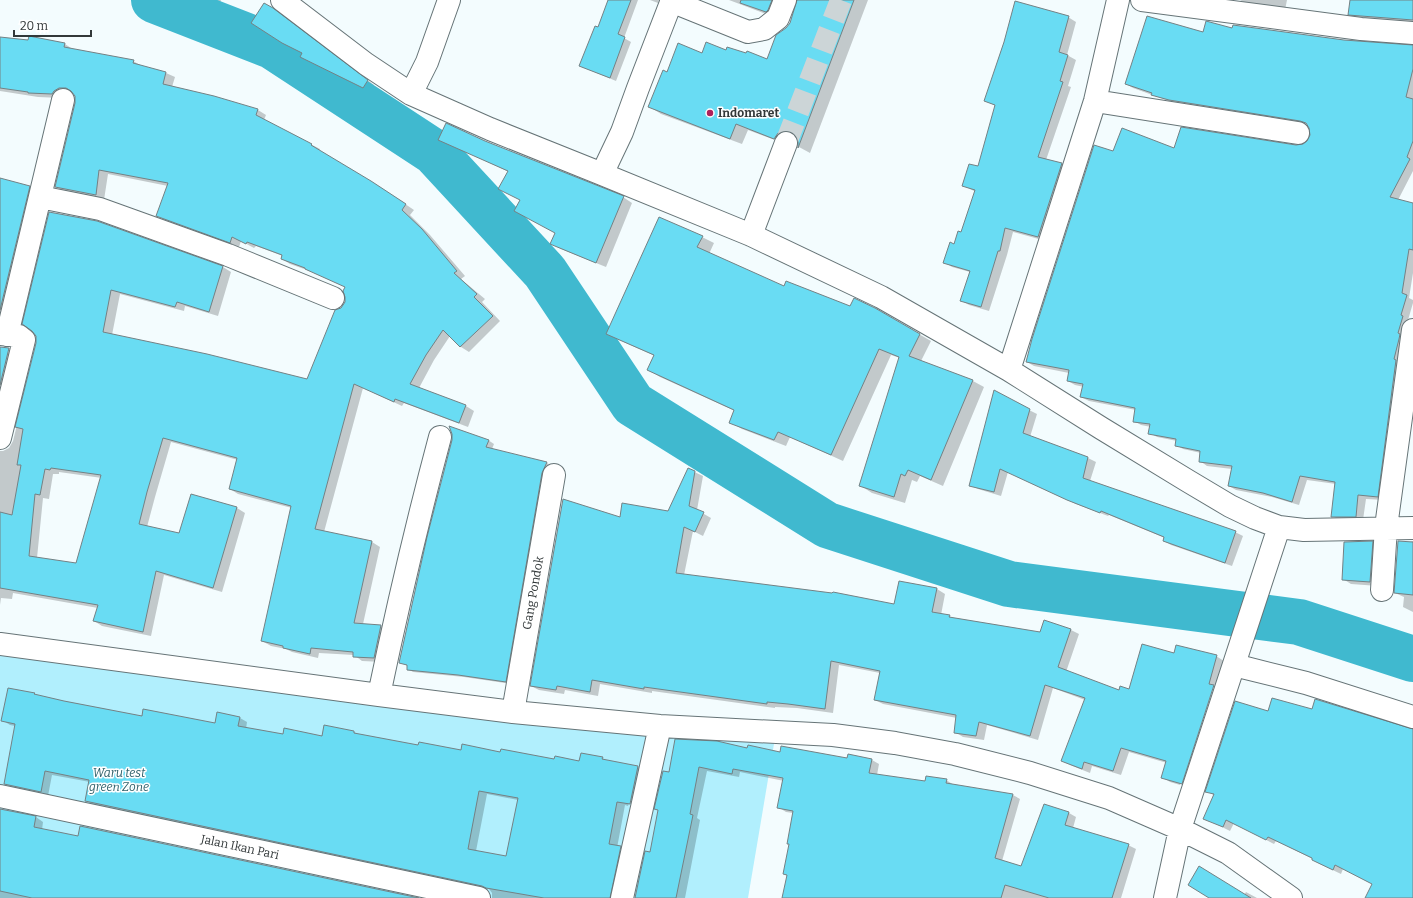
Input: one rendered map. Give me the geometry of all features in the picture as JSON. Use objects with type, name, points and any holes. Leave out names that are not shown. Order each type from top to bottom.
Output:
[{"type":"street","points":[[282,0],[366,64],[490,129],[605,169],[751,235],[881,297],[1009,370],[1230,506],[1255,518],[1279,526],[1304,530],[1386,527],[1413,528]]},
{"type":"street","points":[[414,88],[427,62],[449,0]]},
{"type":"street","points":[[605,169],[622,132],[671,0],[748,32],[764,29],[778,18],[785,0]]},
{"type":"street","points":[[1009,370],[1095,101],[1118,0]]},
{"type":"street","points":[[1142,0],[1361,29],[1413,33]]},
{"type":"street","points":[[0,438],[24,343],[24,340],[19,336],[4,334],[40,197],[63,100]]},
{"type":"street","points":[[1095,101],[1298,133]]},
{"type":"street","points":[[751,235],[786,143]]},
{"type":"street","points":[[40,197],[100,209],[228,255],[333,298]]},
{"type":"street","points":[[1382,590],[1386,527],[1413,330]]},
{"type":"street","points":[[379,695],[395,617],[440,437]]},
{"type":"street","name":"Gang Pondok","points":[[513,712],[554,475]]},
{"type":"street","points":[[1165,898],[1180,829],[1279,526]]},
{"type":"street","points":[[0,647],[0,644],[513,712],[660,726],[833,735],[895,743],[955,754],[1030,773],[1109,798],[1180,829],[1228,853],[1291,898]]},
{"type":"street","points":[[1237,655],[1306,684],[1413,717]]},
{"type":"street","points":[[622,898],[660,726]]},
{"type":"street","name":"Jalan Ikan Pari","points":[[0,796],[479,898]]},
{"type":"green space","name":"Waru test green Zone","points":[[0,644],[776,732],[748,898],[0,898]]},
{"type":"building","points":[[608,0],[631,0],[618,34],[625,37],[610,78],[579,66],[595,26],[598,27]]},
{"type":"building","points":[[741,0],[772,0],[766,12],[740,3]]},
{"type":"building","points":[[797,0],[854,0],[798,148],[796,135],[790,131],[778,133],[774,139],[736,124],[730,139],[648,107],[663,70],[667,72],[678,43],[702,53],[706,42],[726,50],[727,47],[746,53],[747,51],[767,59],[776,35],[790,23]]},
{"type":"building","points":[[1350,0],[1413,0],[1413,20],[1348,15]]},
{"type":"building","points":[[1015,1],[1069,16],[1059,52],[1068,55],[1060,81],[1063,82],[1038,157],[1062,163],[1038,237],[1005,228],[1000,251],[998,251],[981,307],[960,301],[970,271],[943,263],[950,242],[954,244],[958,231],[961,232],[975,190],[962,186],[969,164],[978,166],[995,105],[984,101],[1004,42]]},
{"type":"building","points":[[264,3],[273,8],[368,80],[363,88],[300,57],[302,53],[282,43],[251,23]]},
{"type":"building","points":[[1147,16],[1203,32],[1206,21],[1232,28],[1233,25],[1344,40],[1413,45],[1413,69],[1406,97],[1413,99],[1413,141],[1407,157],[1410,159],[1390,197],[1413,203],[1413,250],[1409,249],[1402,293],[1407,295],[1401,315],[1403,316],[1398,333],[1400,334],[1394,359],[1396,360],[1378,497],[1358,495],[1356,517],[1331,517],[1335,482],[1300,476],[1292,502],[1263,493],[1228,486],[1232,466],[1199,462],[1200,451],[1175,446],[1176,439],[1148,434],[1150,424],[1133,422],[1135,408],[1080,397],[1083,384],[1067,381],[1069,370],[1026,362],[1094,145],[1113,151],[1122,128],[1174,148],[1181,127],[1296,145],[1303,144],[1307,141],[1310,135],[1309,128],[1306,123],[1300,121],[1169,100],[1151,95],[1152,93],[1125,84]]},
{"type":"building","points":[[29,36],[65,43],[64,47],[134,60],[133,63],[166,72],[163,84],[214,96],[258,109],[256,115],[312,144],[311,145],[406,204],[402,210],[422,229],[457,271],[454,273],[477,294],[474,297],[493,316],[460,347],[443,330],[426,355],[410,384],[466,405],[459,423],[395,399],[394,402],[354,384],[315,529],[372,541],[354,623],[381,625],[374,658],[353,657],[353,652],[311,648],[310,654],[261,641],[291,506],[229,489],[237,458],[163,438],[139,524],[179,533],[191,494],[237,507],[213,588],[156,571],[143,632],[93,621],[98,605],[0,588],[0,512],[12,515],[21,465],[17,465],[23,429],[15,427],[36,343],[36,336],[22,324],[49,212],[97,221],[223,266],[209,312],[177,302],[175,307],[111,290],[103,332],[207,354],[307,379],[335,310],[341,308],[345,302],[343,291],[345,287],[305,268],[281,259],[282,255],[247,242],[246,244],[232,237],[230,243],[156,216],[168,183],[99,170],[96,195],[55,187],[75,103],[75,96],[66,88],[59,88],[52,94],[28,93],[0,88],[0,37],[28,40]],"holes":[[[51,468],[101,475],[76,563],[29,556],[35,494],[40,495],[45,469],[50,470]]]},
{"type":"building","points":[[446,123],[485,141],[624,196],[596,263],[550,244],[555,233],[514,211],[520,200],[498,189],[508,171],[438,140]]},
{"type":"building","points":[[0,178],[30,186],[0,310]]},
{"type":"building","points":[[659,217],[703,236],[697,247],[784,286],[786,281],[850,306],[854,298],[875,308],[920,334],[909,356],[973,380],[931,480],[908,470],[905,476],[901,474],[894,497],[859,486],[899,357],[879,349],[831,455],[778,432],[774,440],[729,423],[734,410],[647,370],[654,355],[606,334]]},
{"type":"building","points":[[0,347],[9,348],[0,385]]},
{"type":"building","points":[[994,390],[1030,409],[1023,433],[1088,457],[1083,478],[1236,531],[1225,563],[1163,541],[1164,537],[1101,511],[1100,513],[1067,500],[1000,469],[994,492],[969,486]]},
{"type":"building","points":[[449,426],[489,440],[486,447],[547,462],[542,473],[506,682],[407,670],[407,665],[399,663],[427,537],[452,440],[452,434]]},
{"type":"building","points":[[688,468],[695,471],[689,506],[704,512],[695,532],[684,527],[676,573],[833,592],[894,604],[899,581],[937,588],[932,612],[950,615],[949,617],[1040,632],[1044,620],[1071,629],[1058,667],[1119,690],[1120,686],[1129,689],[1142,644],[1174,653],[1176,645],[1217,655],[1209,684],[1214,685],[1182,784],[1161,778],[1166,761],[1121,748],[1113,771],[1084,762],[1082,769],[1061,761],[1085,698],[1045,685],[1030,736],[979,722],[976,736],[954,733],[956,715],[874,700],[880,671],[831,661],[825,709],[767,702],[767,704],[644,687],[644,689],[592,680],[590,692],[557,686],[556,690],[530,686],[563,499],[620,517],[622,503],[668,511]]},
{"type":"building","points":[[1373,541],[1370,582],[1342,580],[1344,542]]},
{"type":"building","points":[[1398,541],[1413,542],[1413,595],[1394,593]]},
{"type":"building","points":[[8,688],[35,693],[34,694],[64,701],[142,716],[143,709],[215,723],[217,712],[240,717],[238,726],[283,734],[284,728],[322,736],[324,725],[354,731],[354,733],[418,745],[419,742],[461,750],[462,744],[500,752],[501,749],[554,759],[555,756],[579,761],[581,753],[638,766],[630,804],[617,802],[609,844],[621,846],[610,898],[544,898],[486,888],[85,801],[89,780],[45,771],[41,792],[4,784],[15,724],[1,721]],"holes":[[[479,791],[518,798],[506,856],[468,849]]]},
{"type":"building","points":[[1272,698],[1312,709],[1315,699],[1413,729],[1413,898],[1365,898],[1372,884],[1335,865],[1333,870],[1268,837],[1266,840],[1226,820],[1223,827],[1203,819],[1214,794],[1205,792],[1235,701],[1268,711]]},
{"type":"building","points":[[675,739],[717,741],[747,748],[748,745],[780,752],[781,746],[847,758],[848,754],[872,759],[869,773],[925,781],[926,776],[947,779],[946,783],[1013,794],[995,858],[1021,866],[1044,804],[1069,812],[1065,825],[1129,844],[1112,898],[1049,898],[1005,885],[1001,898],[782,898],[787,875],[783,874],[789,844],[787,844],[793,811],[777,808],[783,778],[733,769],[732,774],[699,767],[690,814],[693,815],[676,898],[635,898],[645,851],[650,852],[658,810],[654,809],[663,771],[669,772]]},
{"type":"building","points":[[0,809],[36,816],[34,827],[78,836],[80,826],[419,898],[32,898],[0,891]]},
{"type":"building","points":[[1199,866],[1251,898],[1209,898],[1188,885]]},
{"type":"waterway","points":[[154,0],[272,46],[434,152],[545,272],[633,404],[827,525],[1009,584],[1299,622],[1413,659]]},
{"type":"tunnel","points":[[786,143],[841,0]]},
{"type":"place","name":"Indomaret","points":[[710,113]]}]
